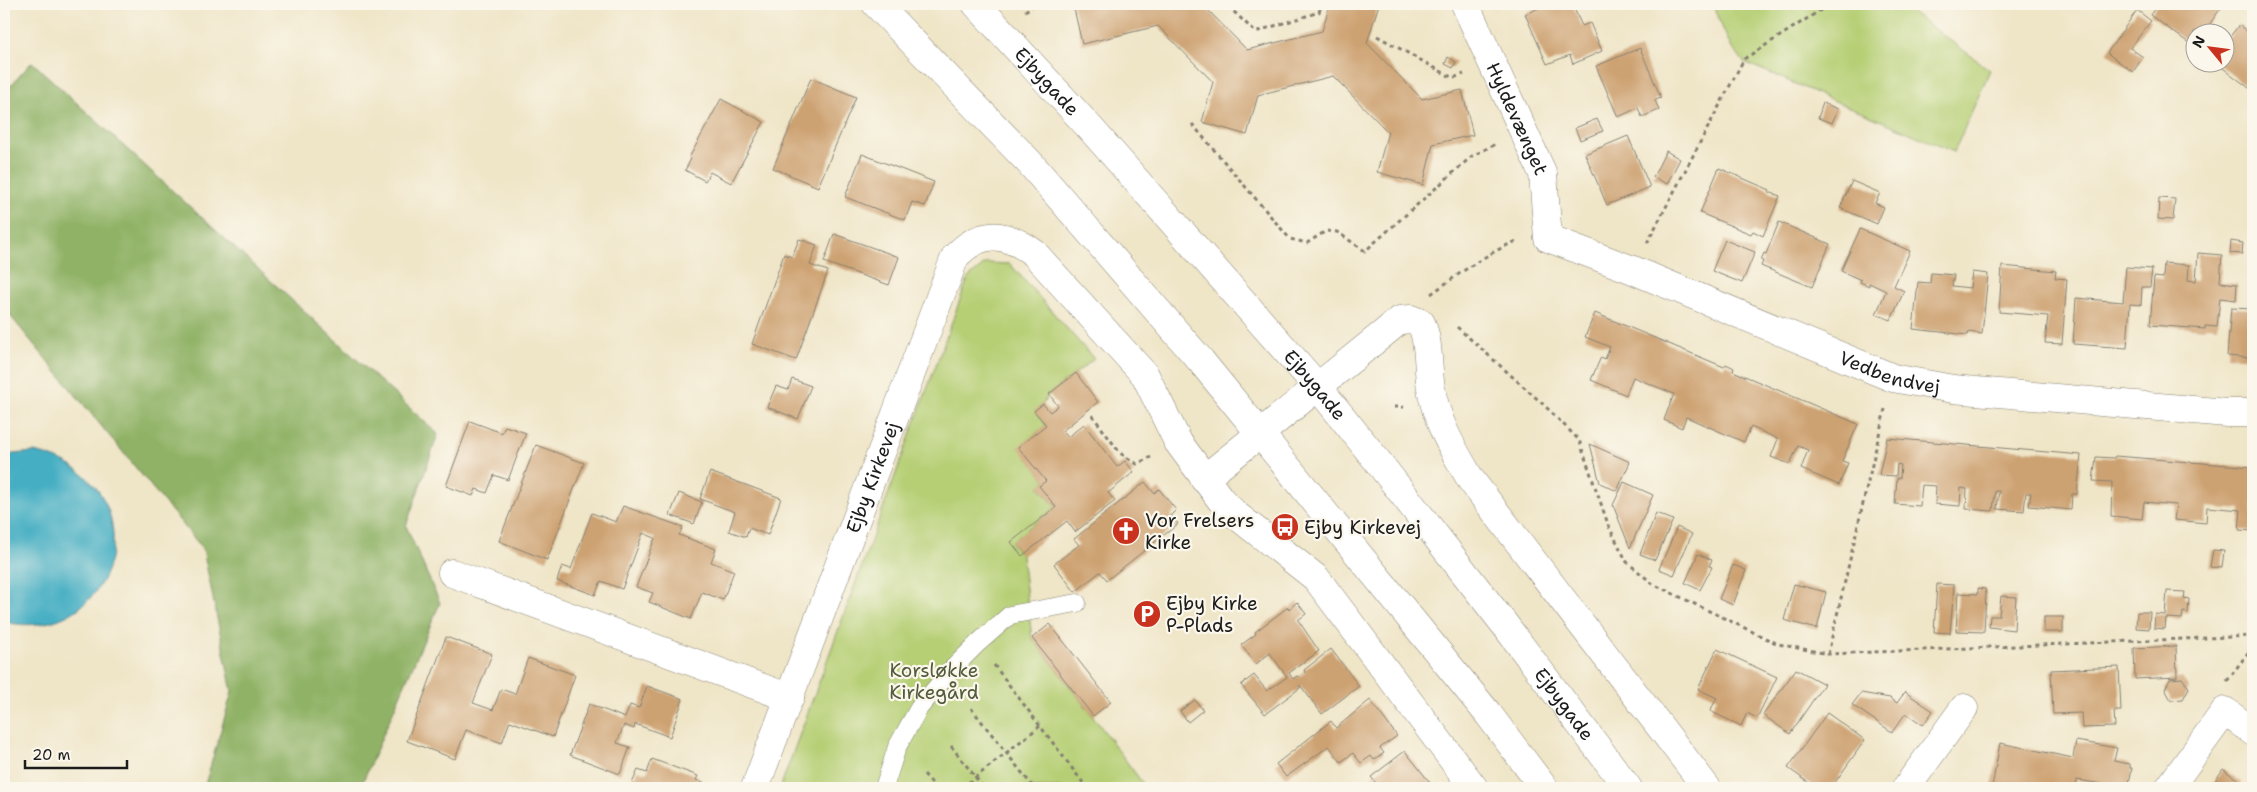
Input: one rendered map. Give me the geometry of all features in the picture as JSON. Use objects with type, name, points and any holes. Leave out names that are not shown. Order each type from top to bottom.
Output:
[{"type":"street","points":[[876,4],[1029,162],[1261,433],[1489,715],[1544,788]]},
{"type":"street","name":"Ejbygade","points":[[976,4],[1092,129],[1318,387],[1506,625],[1628,788]]},
{"type":"street","name":"Hyldevænget","points":[[1466,4],[1543,174],[1548,238]]},
{"type":"street","name":"Ejby Kirkevej","points":[[755,788],[955,257],[964,248],[982,238],[1003,236],[1018,242],[1034,254],[1146,375],[1178,442]]},
{"type":"street","name":"Vedbendvej","points":[[1548,238],[1633,270],[1893,378],[1953,389],[2227,414],[2253,413]]},
{"type":"street","points":[[1204,479],[1400,320],[1411,319],[1421,323],[1426,334],[1430,386],[1435,408],[1445,436],[1471,480],[1707,788]]},
{"type":"street","points":[[1178,442],[1204,479],[1236,515],[1316,578],[1474,788]]},
{"type":"street","points":[[452,573],[790,698]]},
{"type":"street","points":[[1906,788],[1964,708]]},
{"type":"street","points":[[2169,788],[2225,711],[2253,732]]},
{"type":"lane","points":[[884,788],[898,747],[919,708],[952,669],[978,643],[1010,615],[1077,603]]},
{"type":"path","points":[[1228,6],[1255,32],[1319,12],[1322,4]]},
{"type":"path","points":[[1633,270],[1744,59],[1830,4]]},
{"type":"path","points":[[1377,36],[1453,78],[1492,63]]},
{"type":"path","points":[[1192,124],[1290,239],[1307,242],[1326,231],[1337,232],[1365,251],[1472,156],[1524,131]]},
{"type":"path","points":[[1435,301],[1430,295],[1474,263],[1499,248],[1523,239],[1548,238]]},
{"type":"path","points":[[1456,326],[1544,405],[1579,440],[1609,526],[1627,562],[1653,584],[1778,644],[1828,654],[2253,636]]},
{"type":"path","points":[[1828,654],[1893,378]]},
{"type":"path","points":[[1092,415],[1120,454],[1137,464],[1178,442]]},
{"type":"path","points":[[978,643],[1087,788]]},
{"type":"path","points":[[2225,711],[2226,683],[2253,646]]},
{"type":"path","points":[[971,708],[1034,788]]},
{"type":"path","points":[[962,788],[1040,726]]},
{"type":"path","points":[[950,746],[984,788]]},
{"type":"path","points":[[924,774],[936,788]]},
{"type":"green space","points":[[1712,4],[1901,4],[1990,70],[1954,152],[1744,62],[1731,47]]},
{"type":"green space","points":[[32,62],[438,434],[406,526],[440,603],[360,788],[204,788],[232,692],[203,549],[12,318],[4,301],[4,93]]},
{"type":"green space","name":"Korsløkke Kirkegård","points":[[986,263],[1010,264],[1094,359],[1049,394],[1043,404],[1035,411],[1046,425],[1019,447],[1046,481],[1039,487],[1056,507],[1011,542],[1022,556],[1032,638],[1146,788],[780,788],[968,278]]},
{"type":"water","points":[[34,452],[75,468],[100,494],[112,525],[111,557],[99,587],[76,610],[44,623],[4,622],[4,456]]},
{"type":"building","points":[[1073,4],[1202,4],[1247,50],[1322,31],[1330,4],[1379,4],[1367,43],[1422,99],[1462,90],[1473,135],[1433,144],[1423,185],[1377,172],[1388,132],[1333,76],[1258,95],[1247,135],[1202,122],[1213,82],[1158,26],[1082,44]]},
{"type":"building","points":[[1548,4],[1572,4],[1582,26],[1590,23],[1602,51],[1573,64],[1570,55],[1547,64],[1525,14]]},
{"type":"building","points":[[2158,4],[2215,4],[2221,8],[2211,22],[2184,22],[2184,40],[2150,15]]},
{"type":"building","points":[[2137,10],[2151,21],[2130,48],[2143,57],[2133,72],[2107,53]]},
{"type":"building","points":[[2239,25],[2253,36],[2253,91],[2228,72],[2234,72],[2234,31]]},
{"type":"building","points":[[1640,48],[1661,98],[1655,100],[1659,110],[1642,117],[1638,108],[1618,117],[1596,66]]},
{"type":"building","points":[[1448,57],[1456,62],[1453,68],[1445,64]]},
{"type":"building","points":[[811,78],[856,97],[818,187],[773,168]]},
{"type":"building","points":[[721,99],[764,122],[731,183],[710,172],[705,181],[685,170],[691,159],[689,158]]},
{"type":"building","points":[[1823,103],[1838,109],[1832,123],[1818,118]]},
{"type":"building","points":[[1597,119],[1603,131],[1580,140],[1575,128]]},
{"type":"building","points":[[1628,136],[1650,187],[1607,205],[1585,154]]},
{"type":"building","points":[[1666,151],[1680,159],[1667,184],[1653,177]]},
{"type":"building","points":[[862,154],[934,182],[925,206],[912,202],[905,220],[845,197]]},
{"type":"building","points":[[1719,168],[1780,196],[1763,236],[1753,231],[1751,234],[1700,213]]},
{"type":"building","points":[[1852,181],[1880,193],[1875,203],[1884,207],[1877,224],[1840,208]]},
{"type":"building","points":[[2159,198],[2175,199],[2173,220],[2158,219]]},
{"type":"building","points":[[1779,222],[1830,244],[1812,287],[1761,266],[1763,261],[1761,260],[1764,253],[1766,254]]},
{"type":"building","points":[[1860,229],[1910,251],[1894,286],[1904,291],[1891,320],[1876,314],[1886,291],[1869,283],[1869,286],[1860,282],[1861,280],[1841,271]]},
{"type":"building","points":[[834,234],[899,257],[889,285],[824,262]]},
{"type":"building","points":[[799,239],[817,245],[810,265],[828,271],[796,360],[752,344],[784,254],[792,257]]},
{"type":"building","points":[[1725,240],[1755,252],[1742,283],[1712,271]]},
{"type":"building","points":[[2231,241],[2243,243],[2242,254],[2230,253]]},
{"type":"building","points":[[2198,253],[2222,255],[2220,282],[2237,284],[2236,300],[2220,298],[2217,327],[2205,326],[2205,329],[2150,325],[2154,277],[2163,278],[2164,263],[2189,265],[2188,280],[2196,281]]},
{"type":"building","points":[[2002,266],[2056,271],[2055,278],[2067,279],[2062,344],[2045,343],[2048,316],[1999,312]]},
{"type":"building","points":[[2126,267],[2152,269],[2150,287],[2142,287],[2141,305],[2130,304],[2127,348],[2073,344],[2076,298],[2123,302]]},
{"type":"building","points":[[1972,272],[1988,274],[1982,334],[1969,332],[1968,335],[1913,329],[1918,282],[1930,283],[1931,273],[1954,275],[1952,286],[1970,288]]},
{"type":"building","points":[[2231,308],[2253,309],[2253,358],[2227,356]]},
{"type":"building","points":[[1595,313],[1724,367],[1726,364],[1734,368],[1733,371],[1858,424],[1842,461],[1848,463],[1839,485],[1801,469],[1808,450],[1798,446],[1790,464],[1771,457],[1778,439],[1751,427],[1744,442],[1686,417],[1682,428],[1664,420],[1674,394],[1633,377],[1626,395],[1591,380],[1601,357],[1605,359],[1610,347],[1585,337]]},
{"type":"building","points":[[1076,373],[1098,402],[1062,431],[1068,437],[1084,424],[1117,467],[1125,461],[1134,472],[1108,493],[1115,501],[1075,532],[1067,521],[1022,556],[1011,542],[1056,507],[1039,486],[1046,481],[1018,447],[1046,425],[1034,411],[1043,404],[1050,412],[1058,406],[1049,394]]},
{"type":"building","points":[[792,379],[811,386],[798,419],[767,407],[776,386],[788,390]]},
{"type":"building","points":[[470,421],[502,433],[505,426],[526,433],[508,480],[494,475],[487,493],[476,489],[473,496],[446,486]]},
{"type":"building","points":[[1887,438],[2081,455],[2077,494],[2072,494],[2071,510],[2029,506],[2031,493],[2026,493],[2024,511],[1997,509],[1999,491],[1995,491],[1993,511],[1966,509],[1967,489],[1961,488],[1960,506],[1935,504],[1936,486],[1922,485],[1920,506],[1895,504],[1897,478],[1900,478],[1901,465],[1897,464],[1896,476],[1879,475]]},
{"type":"building","points":[[1590,444],[1630,462],[1617,491],[1600,483]]},
{"type":"building","points":[[536,445],[584,463],[547,560],[499,541]]},
{"type":"building","points":[[2115,456],[2253,467],[2253,531],[2239,530],[2241,510],[2207,507],[2206,523],[2174,520],[2176,505],[2144,502],[2142,519],[2111,516],[2112,482],[2093,481],[2096,457],[2114,458]]},
{"type":"building","points":[[710,472],[781,498],[768,535],[749,528],[746,537],[729,531],[735,512],[700,499]]},
{"type":"building","name":"Vor Frelsers Kirke","points":[[1145,482],[1154,493],[1159,489],[1176,510],[1171,515],[1178,524],[1107,580],[1100,572],[1075,592],[1054,564],[1079,545],[1074,539]]},
{"type":"building","points":[[1624,482],[1653,495],[1630,548],[1613,505]]},
{"type":"building","points":[[679,493],[702,502],[694,524],[670,515]]},
{"type":"building","points":[[623,506],[683,527],[679,535],[716,549],[711,562],[734,571],[723,600],[702,592],[691,619],[649,602],[653,593],[636,587],[655,538],[643,533],[622,589],[601,581],[595,595],[557,581],[562,566],[571,569],[592,513],[616,522]]},
{"type":"building","points":[[1656,513],[1673,520],[1655,560],[1640,554]]},
{"type":"building","points":[[1677,527],[1692,534],[1674,575],[1659,569]]},
{"type":"building","points":[[2213,550],[2224,551],[2222,568],[2210,567]]},
{"type":"building","points":[[1698,554],[1712,560],[1709,566],[1712,567],[1700,590],[1685,583]]},
{"type":"building","points":[[1733,565],[1746,570],[1733,605],[1719,599]]},
{"type":"building","points":[[1794,584],[1826,592],[1817,629],[1784,620]]},
{"type":"building","points":[[1937,584],[1954,585],[1950,633],[1934,632]]},
{"type":"building","points":[[1978,588],[1985,589],[1986,594],[1984,632],[1956,631],[1958,593],[1978,594]]},
{"type":"building","points":[[2167,591],[2185,592],[2184,598],[2189,599],[2188,613],[2183,612],[2182,619],[2166,618],[2165,629],[2154,628],[2155,614],[2165,615]]},
{"type":"building","points":[[2001,596],[2016,597],[2014,630],[1989,627],[1990,616],[1999,616]]},
{"type":"building","points":[[1297,602],[1306,614],[1298,620],[1319,651],[1289,673],[1293,679],[1297,676],[1299,677],[1305,672],[1304,670],[1331,649],[1359,686],[1322,714],[1300,685],[1300,688],[1265,714],[1241,685],[1254,675],[1267,691],[1287,677],[1270,653],[1256,664],[1241,645],[1256,634],[1255,632]]},
{"type":"building","points":[[2137,612],[2150,612],[2149,629],[2136,628]]},
{"type":"building","points":[[2044,617],[2063,617],[2063,632],[2044,632]]},
{"type":"building","points":[[1050,624],[1111,702],[1093,716],[1032,638]]},
{"type":"building","points":[[446,637],[492,654],[473,703],[493,710],[501,689],[515,694],[528,658],[575,675],[553,737],[510,721],[502,743],[466,730],[455,759],[407,741]]},
{"type":"building","points":[[2176,646],[2177,677],[2135,679],[2134,648]]},
{"type":"building","points":[[1717,649],[1777,677],[1757,718],[1747,713],[1741,726],[1710,711],[1717,698],[1698,689]]},
{"type":"building","points":[[2119,667],[2121,711],[2114,711],[2115,727],[2082,728],[2081,713],[2053,714],[2051,670]]},
{"type":"building","points":[[1796,669],[1824,684],[1790,734],[1763,715]]},
{"type":"building","points":[[2182,678],[2189,688],[2183,699],[2171,700],[2165,689],[2170,679]]},
{"type":"building","points":[[647,686],[683,699],[670,737],[635,724],[634,729],[624,725],[617,743],[630,747],[620,774],[570,755],[589,704],[625,718],[630,705],[639,708]]},
{"type":"building","points":[[1905,692],[1933,711],[1923,725],[1906,713],[1892,732],[1852,705],[1861,693],[1890,698],[1897,703]]},
{"type":"building","points":[[1195,700],[1203,710],[1188,722],[1180,711]]},
{"type":"building","points":[[1370,700],[1397,736],[1380,748],[1384,753],[1374,760],[1371,756],[1361,763],[1353,753],[1341,762],[1329,746],[1286,777],[1276,764],[1331,721],[1336,728]]},
{"type":"building","points":[[1827,713],[1865,740],[1831,788],[1816,788],[1788,768]]},
{"type":"building","points":[[2076,741],[2117,748],[2114,761],[2130,764],[2130,768],[2132,768],[2128,788],[2077,780],[2076,788],[1992,787],[2000,743],[2073,758]]},
{"type":"building","points":[[1405,751],[1432,785],[1428,788],[1380,788],[1371,777]]},
{"type":"building","points":[[652,759],[698,776],[696,780],[711,786],[710,788],[630,788],[638,770],[647,773]]},
{"type":"building","points":[[2223,769],[2241,782],[2237,788],[2218,788],[2213,784]]},
{"type":"place","name":"Ejby Kirkevej","points":[[1285,527]]},
{"type":"place","name":"Vor Frelsers Kirke","points":[[1126,531]]},
{"type":"place","name":"Ejby Kirke P-Plads","points":[[1147,614]]}]
